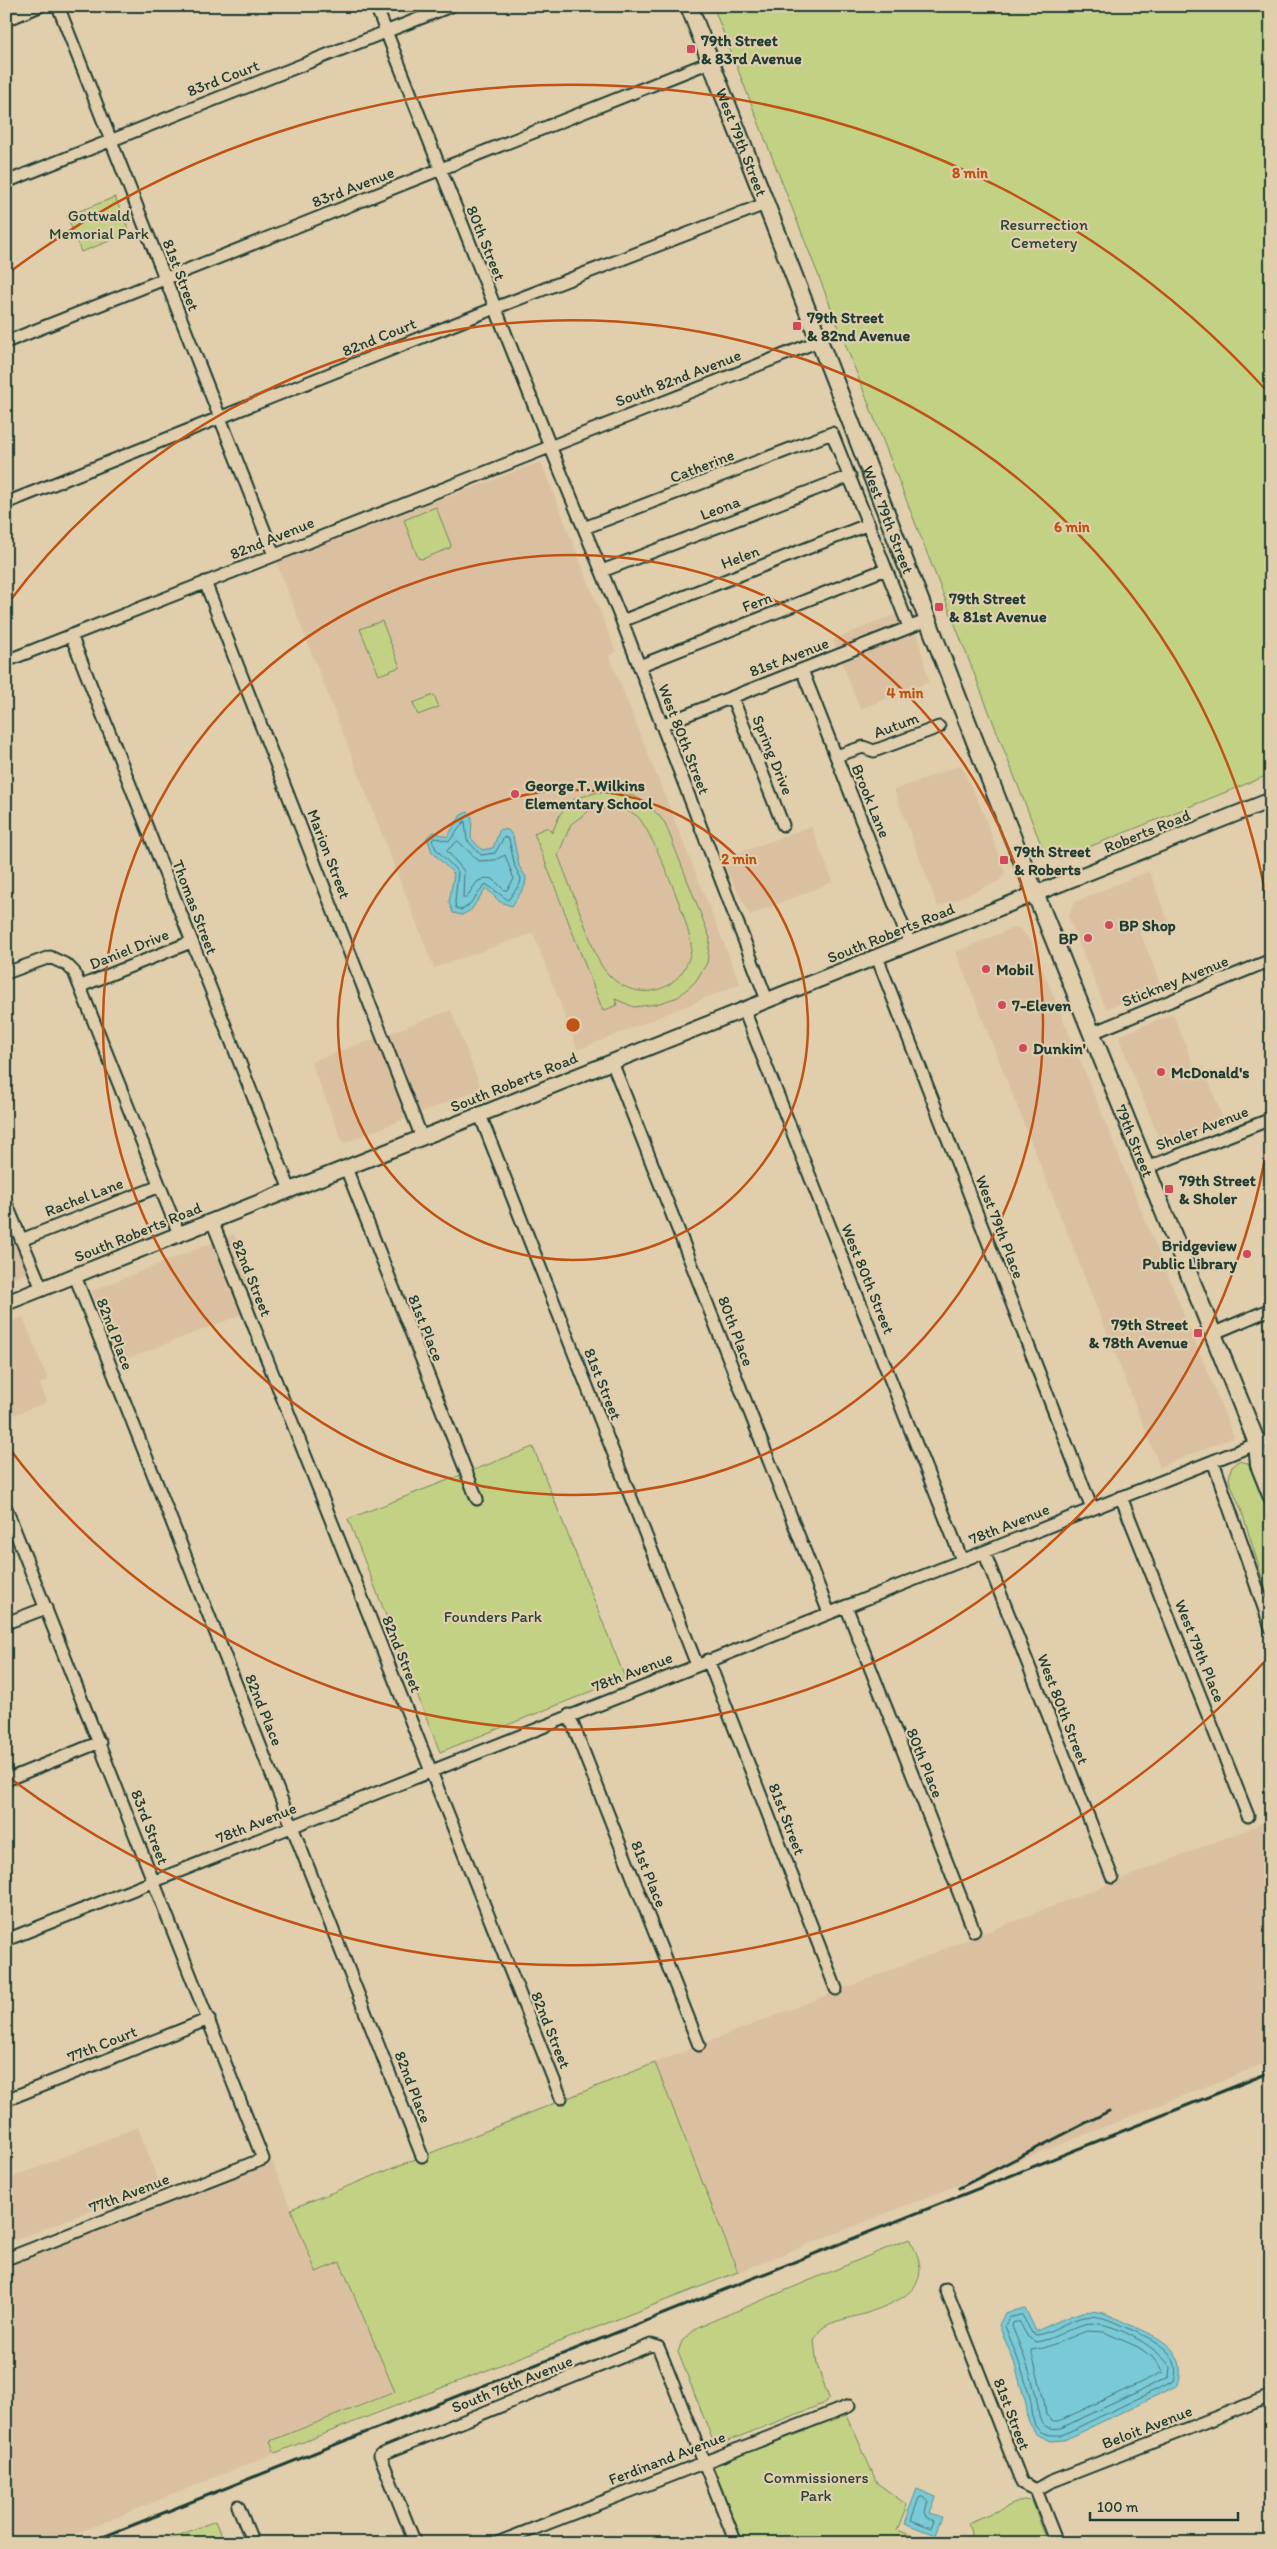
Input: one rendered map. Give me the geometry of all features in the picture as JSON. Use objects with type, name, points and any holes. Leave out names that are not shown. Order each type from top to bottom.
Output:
[{"type":"main road","name":"West 79th Street","points":[[689,6],[928,620],[1092,1033]]},
{"type":"main road","name":"79th Street","points":[[1092,1033],[1212,1334],[1264,1441],[1271,1461]]},
{"type":"main road","name":"79th Street","points":[[1264,1441],[1259,1465],[1271,1495]]},
{"type":"street","points":[[6,20],[40,6]]},
{"type":"street","name":"81st Street","points":[[58,6],[274,555]]},
{"type":"street","name":"80th Street","points":[[376,6],[568,492]]},
{"type":"street","name":"83rd Court","points":[[6,182],[451,6]]},
{"type":"street","name":"83rd Avenue","points":[[6,342],[710,62]]},
{"type":"street","name":"82nd Court","points":[[6,503],[495,308],[766,204]]},
{"type":"street","name":"South 82nd Avenue","points":[[550,446],[819,341]]},
{"type":"street","name":"Catherine","points":[[584,528],[832,433],[850,476]]},
{"type":"street","name":"82nd Avenue","points":[[6,661],[550,446]]},
{"type":"street","points":[[850,476],[910,627]]},
{"type":"street","name":"Leona","points":[[602,571],[850,476]]},
{"type":"street","name":"West 80th Street","points":[[568,492],[622,621],[767,1000]]},
{"type":"street","name":"Helen","points":[[622,621],[869,524]]},
{"type":"street","name":"Fern","points":[[639,666],[886,569]]},
{"type":"street","name":"Marion Street","points":[[205,582],[422,1138]]},
{"type":"street","name":"81st Avenue","points":[[661,725],[928,620]]},
{"type":"street","name":"Thomas Street","points":[[71,635],[290,1190]]},
{"type":"street","name":"Brook Lane","points":[[802,670],[910,944]]},
{"type":"street","name":"Spring Drive","points":[[732,697],[783,825]]},
{"type":"street","name":"Autum","points":[[836,756],[863,747],[874,751],[939,726]]},
{"type":"street","name":"Roberts Road","points":[[1036,894],[1271,800]]},
{"type":"street","name":"South Roberts Road","points":[[6,1303],[1036,894]]},
{"type":"street","name":"Daniel Drive","points":[[6,974],[50,956],[67,964],[81,986],[191,942]]},
{"type":"street","name":"West 79th Place","points":[[877,957],[1092,1509]]},
{"type":"street","name":"Stickney Avenue","points":[[1092,1033],[1271,960]]},
{"type":"street","points":[[81,986],[179,1234]]},
{"type":"street","name":"West 80th Street","points":[[744,1010],[962,1560]]},
{"type":"street","name":"80th Place","points":[[612,1062],[829,1612]]},
{"type":"street","name":"81st Street","points":[[480,1115],[697,1665]]},
{"type":"street","name":"Sholer Avenue","points":[[1146,1168],[1271,1119]]},
{"type":"street","name":"81st Place","points":[[346,1168],[477,1499]]},
{"type":"street","name":"Rachel Lane","points":[[21,1240],[160,1186]]},
{"type":"street","points":[[6,1204],[42,1289]]},
{"type":"street","name":"82nd Street","points":[[212,1222],[561,2098]]},
{"type":"street","name":"82nd Place","points":[[75,1276],[422,2156]]},
{"type":"street","points":[[1212,1334],[1271,1309]]},
{"type":"street","name":"78th Avenue","points":[[6,1940],[431,1772],[569,1715],[1264,1441]]},
{"type":"street","points":[[1213,1460],[1271,1628]]},
{"type":"street","name":"West 79th Place","points":[[1121,1498],[1248,1816]]},
{"type":"street","name":"83rd Street","points":[[6,1508],[264,2159]]},
{"type":"street","name":"West 80th Street","points":[[984,1552],[1112,1878]]},
{"type":"street","name":"80th Place","points":[[846,1606],[974,1931]]},
{"type":"street","points":[[6,1623],[46,1608]]},
{"type":"street","name":"81st Street","points":[[708,1660],[836,1989]]},
{"type":"street","name":"81st Place","points":[[569,1715],[699,2045]]},
{"type":"street","points":[[6,1780],[100,1742]]},
{"type":"street","name":"77th Court","points":[[6,2100],[209,2019]]},
{"type":"street","name":"77th Avenue","points":[[6,2259],[264,2159]]},
{"type":"street","name":"81st Street","points":[[946,2289],[1022,2483],[1036,2490],[1057,2543]]},
{"type":"street","name":"South 76th Avenue","points":[[416,2543],[380,2455],[651,2345],[658,2347],[704,2462]]},
{"type":"street","name":"Beloit Avenue","points":[[1036,2490],[1050,2482],[1271,2396]]},
{"type":"street","name":"Ferdinand Avenue","points":[[497,2543],[849,2406]]},
{"type":"street","points":[[704,2462],[736,2543]]},
{"type":"street","points":[[238,2506],[253,2543]]},
{"type":"shaded area","name":"George T. Wilkins Elementary School","points":[[541,462],[616,652],[609,656],[740,984],[578,1050],[533,933],[434,968],[276,561]]},
{"type":"shaded area","points":[[911,608],[929,682],[860,709],[833,640]]},
{"type":"shaded area","points":[[961,765],[983,812],[1005,873],[999,881],[938,907],[894,790]]},
{"type":"shaded area","points":[[811,826],[833,882],[750,915],[721,860]]},
{"type":"shaded area","points":[[1149,871],[1168,921],[1140,932],[1161,986],[1106,1009],[1068,916],[1075,902]]},
{"type":"shaded area","points":[[1015,927],[1020,929],[1031,941],[1234,1437],[1160,1467],[956,952]]},
{"type":"shaded area","points":[[451,1010],[481,1089],[343,1143],[311,1062]]},
{"type":"shaded area","points":[[1173,1014],[1195,1069],[1203,1066],[1224,1121],[1162,1146],[1118,1036]]},
{"type":"shaded area","points":[[6,1203],[34,1270],[6,1281]]},
{"type":"shaded area","points":[[234,1234],[263,1306],[119,1362],[92,1291]]},
{"type":"shaded area","points":[[23,1317],[48,1380],[40,1384],[47,1402],[6,1418],[6,1324]]},
{"type":"shaded area","points":[[1271,1820],[1271,2061],[738,2272],[655,2063]]},
{"type":"shaded area","points":[[138,2127],[159,2183],[6,2244],[6,2180]]},
{"type":"shaded area","points":[[272,2161],[315,2272],[340,2262],[395,2392],[270,2441],[275,2453],[53,2543],[6,2543],[6,2265]]},
{"type":"green space","name":"Resurrection Cemetery","points":[[713,6],[1271,6],[1271,774],[1059,859],[1044,852]]},
{"type":"green space","name":"Gottwald Memorial Park","points":[[115,197],[130,233],[81,252],[67,216]]},
{"type":"green space","points":[[436,507],[451,545],[450,548],[422,559],[418,558],[404,520]]},
{"type":"green space","points":[[382,621],[400,667],[379,675],[360,629]]},
{"type":"green space","points":[[434,695],[439,707],[418,715],[413,703]]},
{"type":"green space","points":[[598,792],[620,793],[636,797],[650,807],[665,823],[710,938],[707,963],[695,982],[678,997],[657,1004],[634,1007],[615,999],[617,1005],[603,1011],[534,833],[548,827],[552,833],[560,814],[574,799]],"holes":[[[614,808],[636,815],[643,823],[670,880],[690,941],[691,951],[685,967],[676,979],[665,987],[652,991],[638,991],[624,986],[612,978],[601,965],[595,954],[558,855],[571,824],[589,811]]]},
{"type":"green space","name":"Founders Park","points":[[533,1447],[625,1678],[440,1752],[348,1519]]},
{"type":"green space","points":[[1239,1461],[1248,1463],[1271,1518],[1271,1606],[1242,1512],[1229,1480],[1231,1468]]},
{"type":"green space","points":[[655,2063],[738,2272],[275,2453],[270,2441],[395,2392],[340,2262],[316,2272],[291,2209]]},
{"type":"green space","points":[[909,2239],[917,2255],[920,2268],[919,2278],[914,2288],[894,2302],[881,2308],[825,2327],[820,2330],[814,2340],[817,2365],[829,2398],[825,2403],[715,2446],[678,2352],[682,2341],[698,2327]]},
{"type":"green space","name":"Commissioners Park","points":[[846,2413],[877,2483],[907,2505],[897,2530],[932,2543],[742,2543],[711,2466]]},
{"type":"green space","points":[[1023,2500],[1032,2501],[1048,2543],[968,2543],[971,2533],[968,2523]]},
{"type":"green space","points":[[215,2521],[224,2543],[160,2543]]},
{"type":"water","points":[[468,812],[472,817],[471,838],[482,850],[493,848],[500,829],[508,830],[513,836],[519,866],[526,877],[525,886],[512,906],[500,902],[486,888],[471,910],[462,915],[453,913],[449,902],[454,874],[432,852],[427,837],[434,832],[447,837],[461,815]]},
{"type":"water","points":[[1025,2308],[1036,2331],[1071,2316],[1095,2311],[1147,2332],[1167,2344],[1174,2352],[1179,2361],[1178,2385],[1064,2440],[1051,2441],[1036,2434],[1028,2420],[1026,2404],[1014,2362],[999,2325],[1005,2313]]},
{"type":"water","points":[[917,2489],[936,2497],[930,2513],[942,2517],[935,2535],[904,2523]]},
{"type":"railway","points":[[88,2543],[1271,2072]]},
{"type":"railway","points":[[959,2188],[1109,2111]]},
{"type":"place","name":"79th Street & 83rd Avenue","points":[[691,49]]},
{"type":"place","name":"79th Street & 82nd Avenue","points":[[797,326]]},
{"type":"place","name":"79th Street & 81st Avenue","points":[[939,607]]},
{"type":"place","name":"George T. Wilkins Elementary School","points":[[515,794]]},
{"type":"place","name":"79th Street & Roberts","points":[[1004,860]]},
{"type":"place","name":"BP Shop","points":[[1109,925]]},
{"type":"place","name":"BP","points":[[1088,938]]},
{"type":"place","name":"Mobil","points":[[986,969]]},
{"type":"place","name":"7-Eleven","points":[[1002,1005]]},
{"type":"place","name":"Dunkin'","points":[[1023,1048]]},
{"type":"place","name":"McDonald's","points":[[1161,1072]]},
{"type":"place","name":"79th Street & Sholer","points":[[1169,1189]]},
{"type":"place","name":"Bridgeview Public Library","points":[[1247,1254]]},
{"type":"place","name":"79th Street & 78th Avenue","points":[[1198,1333]]}]
